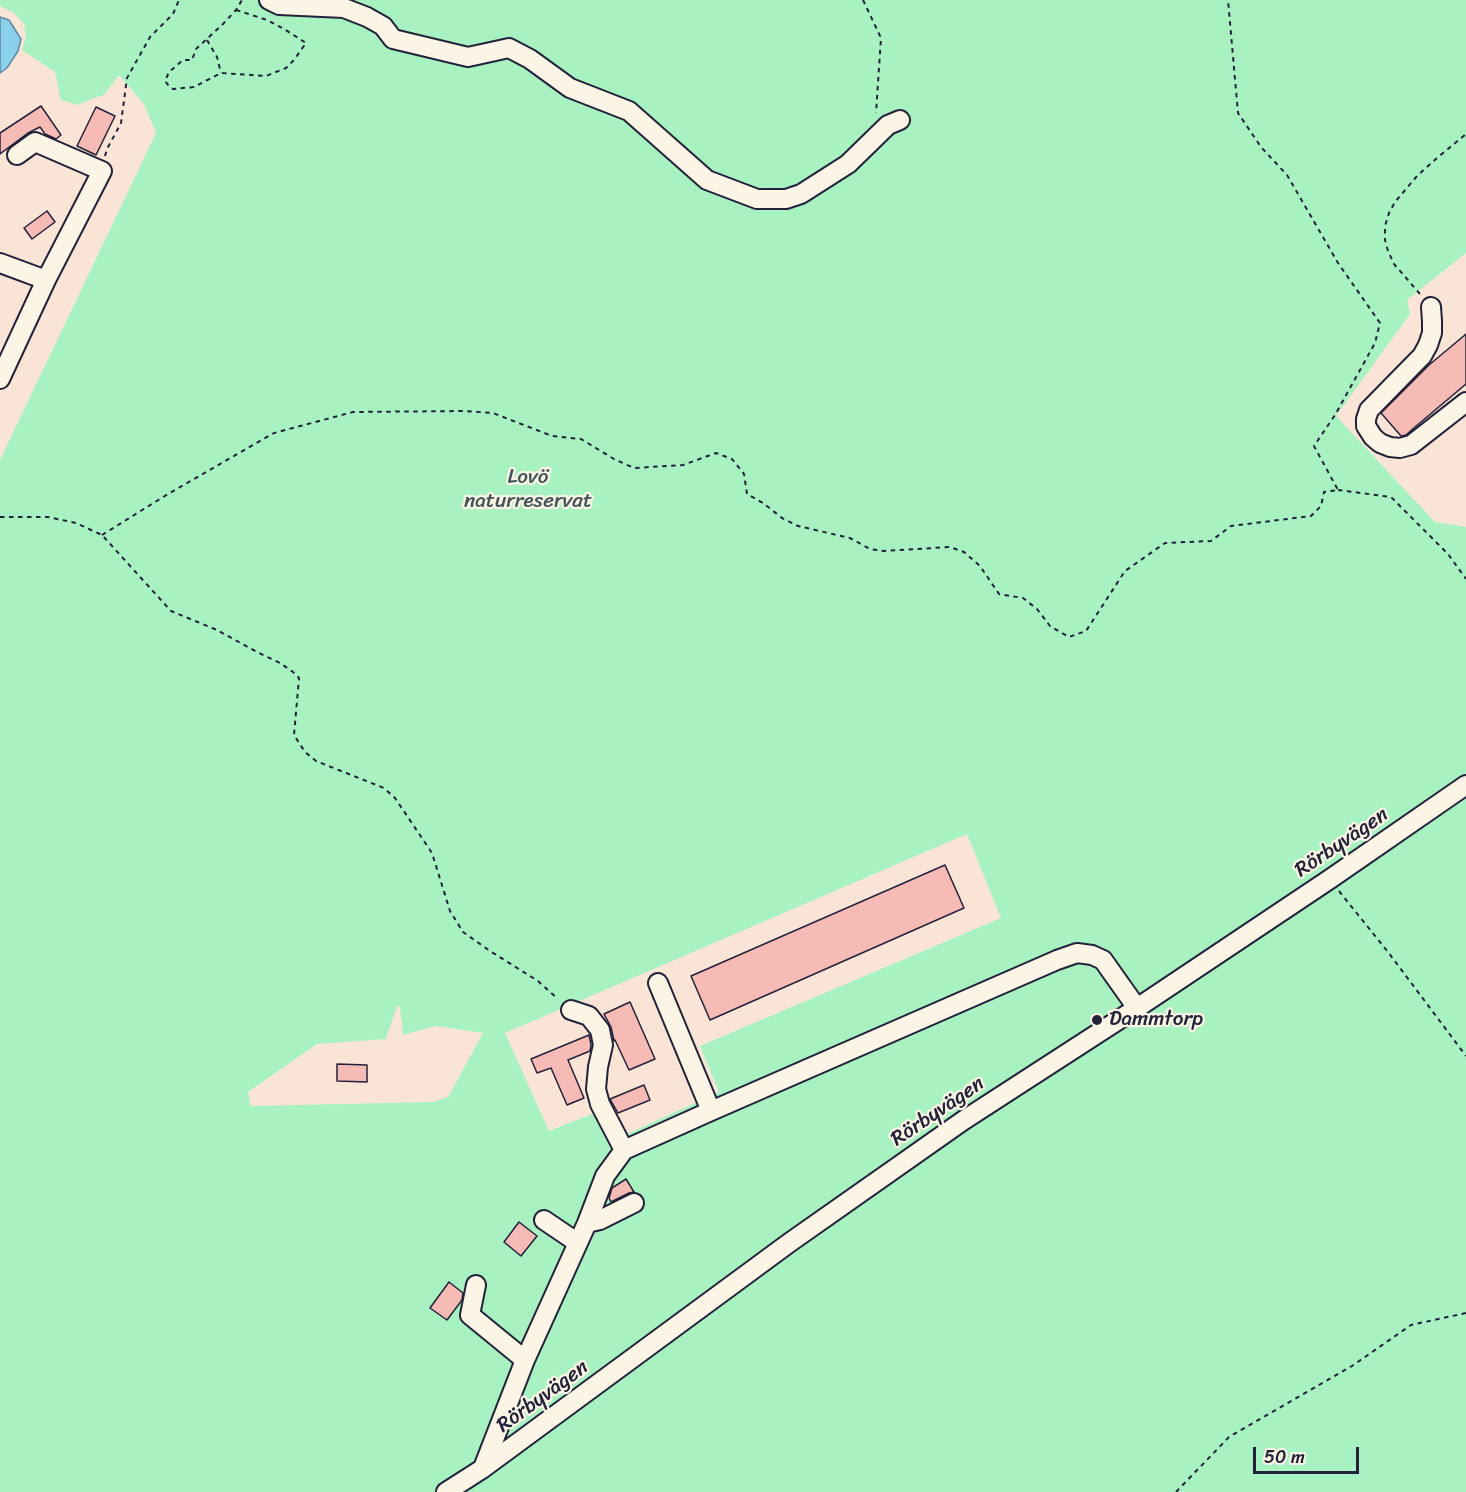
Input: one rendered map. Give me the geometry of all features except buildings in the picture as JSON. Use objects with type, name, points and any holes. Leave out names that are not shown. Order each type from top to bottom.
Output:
[{"type":"street","points":[[269,0],[279,5],[344,8],[383,26],[393,39],[468,57],[509,48],[530,59],[570,88],[629,111],[706,180],[757,199],[786,199],[801,195],[848,164],[894,123]]},
{"type":"street","points":[[0,379],[46,280],[102,171],[35,142],[17,155]]},
{"type":"street","points":[[0,263],[46,280]]},
{"type":"street","points":[[1431,307],[1432,327],[1428,345],[1422,356],[1370,410],[1366,418],[1366,426],[1380,443],[1400,448],[1411,445],[1466,402]]},
{"type":"street","name":"Rörbyvägen","points":[[446,1492],[482,1469],[828,1215],[964,1120],[1137,1008],[1466,785]]},
{"type":"street","points":[[482,1469],[525,1360],[587,1223],[605,1176],[624,1150],[1077,953],[1092,955],[1103,960],[1137,1008]]},
{"type":"street","points":[[658,983],[711,1111]]},
{"type":"street","points":[[571,1010],[589,1016],[600,1030],[603,1045],[596,1089],[600,1104],[624,1150]]},
{"type":"street","points":[[587,1223],[600,1221],[634,1203]]},
{"type":"street","points":[[544,1220],[578,1243]]},
{"type":"street","points":[[476,1285],[471,1315],[525,1360]]},
{"type":"path","points":[[102,171],[106,149],[121,123],[127,78],[150,37],[173,14],[179,0]]},
{"type":"path","points":[[236,10],[267,20],[306,43],[286,68],[266,76],[221,73],[194,87],[173,89],[165,81],[169,72],[183,60],[192,60],[196,49],[223,24],[242,0]]},
{"type":"path","points":[[863,0],[881,38],[876,117],[894,123]]},
{"type":"path","points":[[1228,0],[1238,113],[1261,147],[1287,175],[1338,263],[1380,323],[1375,343],[1335,415],[1314,446],[1338,490]]},
{"type":"path","points":[[206,39],[217,57],[221,73]]},
{"type":"path","points":[[1431,307],[1394,264],[1385,240],[1385,226],[1395,202],[1417,176],[1466,134]]},
{"type":"path","points":[[102,535],[274,433],[353,412],[465,411],[492,413],[552,436],[581,439],[634,468],[683,465],[716,453],[732,459],[744,474],[747,494],[782,518],[798,526],[850,538],[870,549],[883,551],[950,547],[964,552],[980,566],[999,594],[1023,598],[1037,609],[1050,626],[1069,638],[1086,631],[1125,571],[1165,543],[1211,541],[1231,526],[1311,516],[1322,506],[1324,492],[1338,490],[1391,498],[1448,554],[1466,579]]},
{"type":"path","points":[[0,517],[48,517],[76,523],[102,535],[171,611],[216,630],[293,672],[299,678],[294,735],[305,752],[316,761],[384,788],[395,798],[432,853],[450,911],[463,932],[538,981],[571,1010]]},
{"type":"path","points":[[1330,879],[1466,1056]]},
{"type":"path","points":[[1176,1492],[1229,1437],[1352,1366],[1411,1325],[1466,1313]]},
{"type":"green space","name":"Lovö naturreservat","points":[[0,0],[1466,0],[1466,253],[1407,300],[1410,314],[1336,416],[1435,522],[1466,527],[1466,1492],[0,1492],[0,460],[156,133],[144,104],[119,75],[104,95],[78,105],[61,100],[55,72],[22,50],[26,37],[24,24],[14,13],[0,6]],"holes":[[[967,834],[1001,918],[700,1046],[719,1092],[612,1141],[597,1112],[549,1131],[505,1033]],[[397,1006],[400,1007],[403,1035],[436,1026],[483,1033],[448,1097],[433,1102],[251,1106],[248,1092],[317,1044],[386,1039]]]},
{"type":"water","points":[[0,17],[9,20],[21,39],[18,51],[7,68],[0,73]]},
{"type":"place","name":"Dammtorp","points":[[1097,1020]]}]
